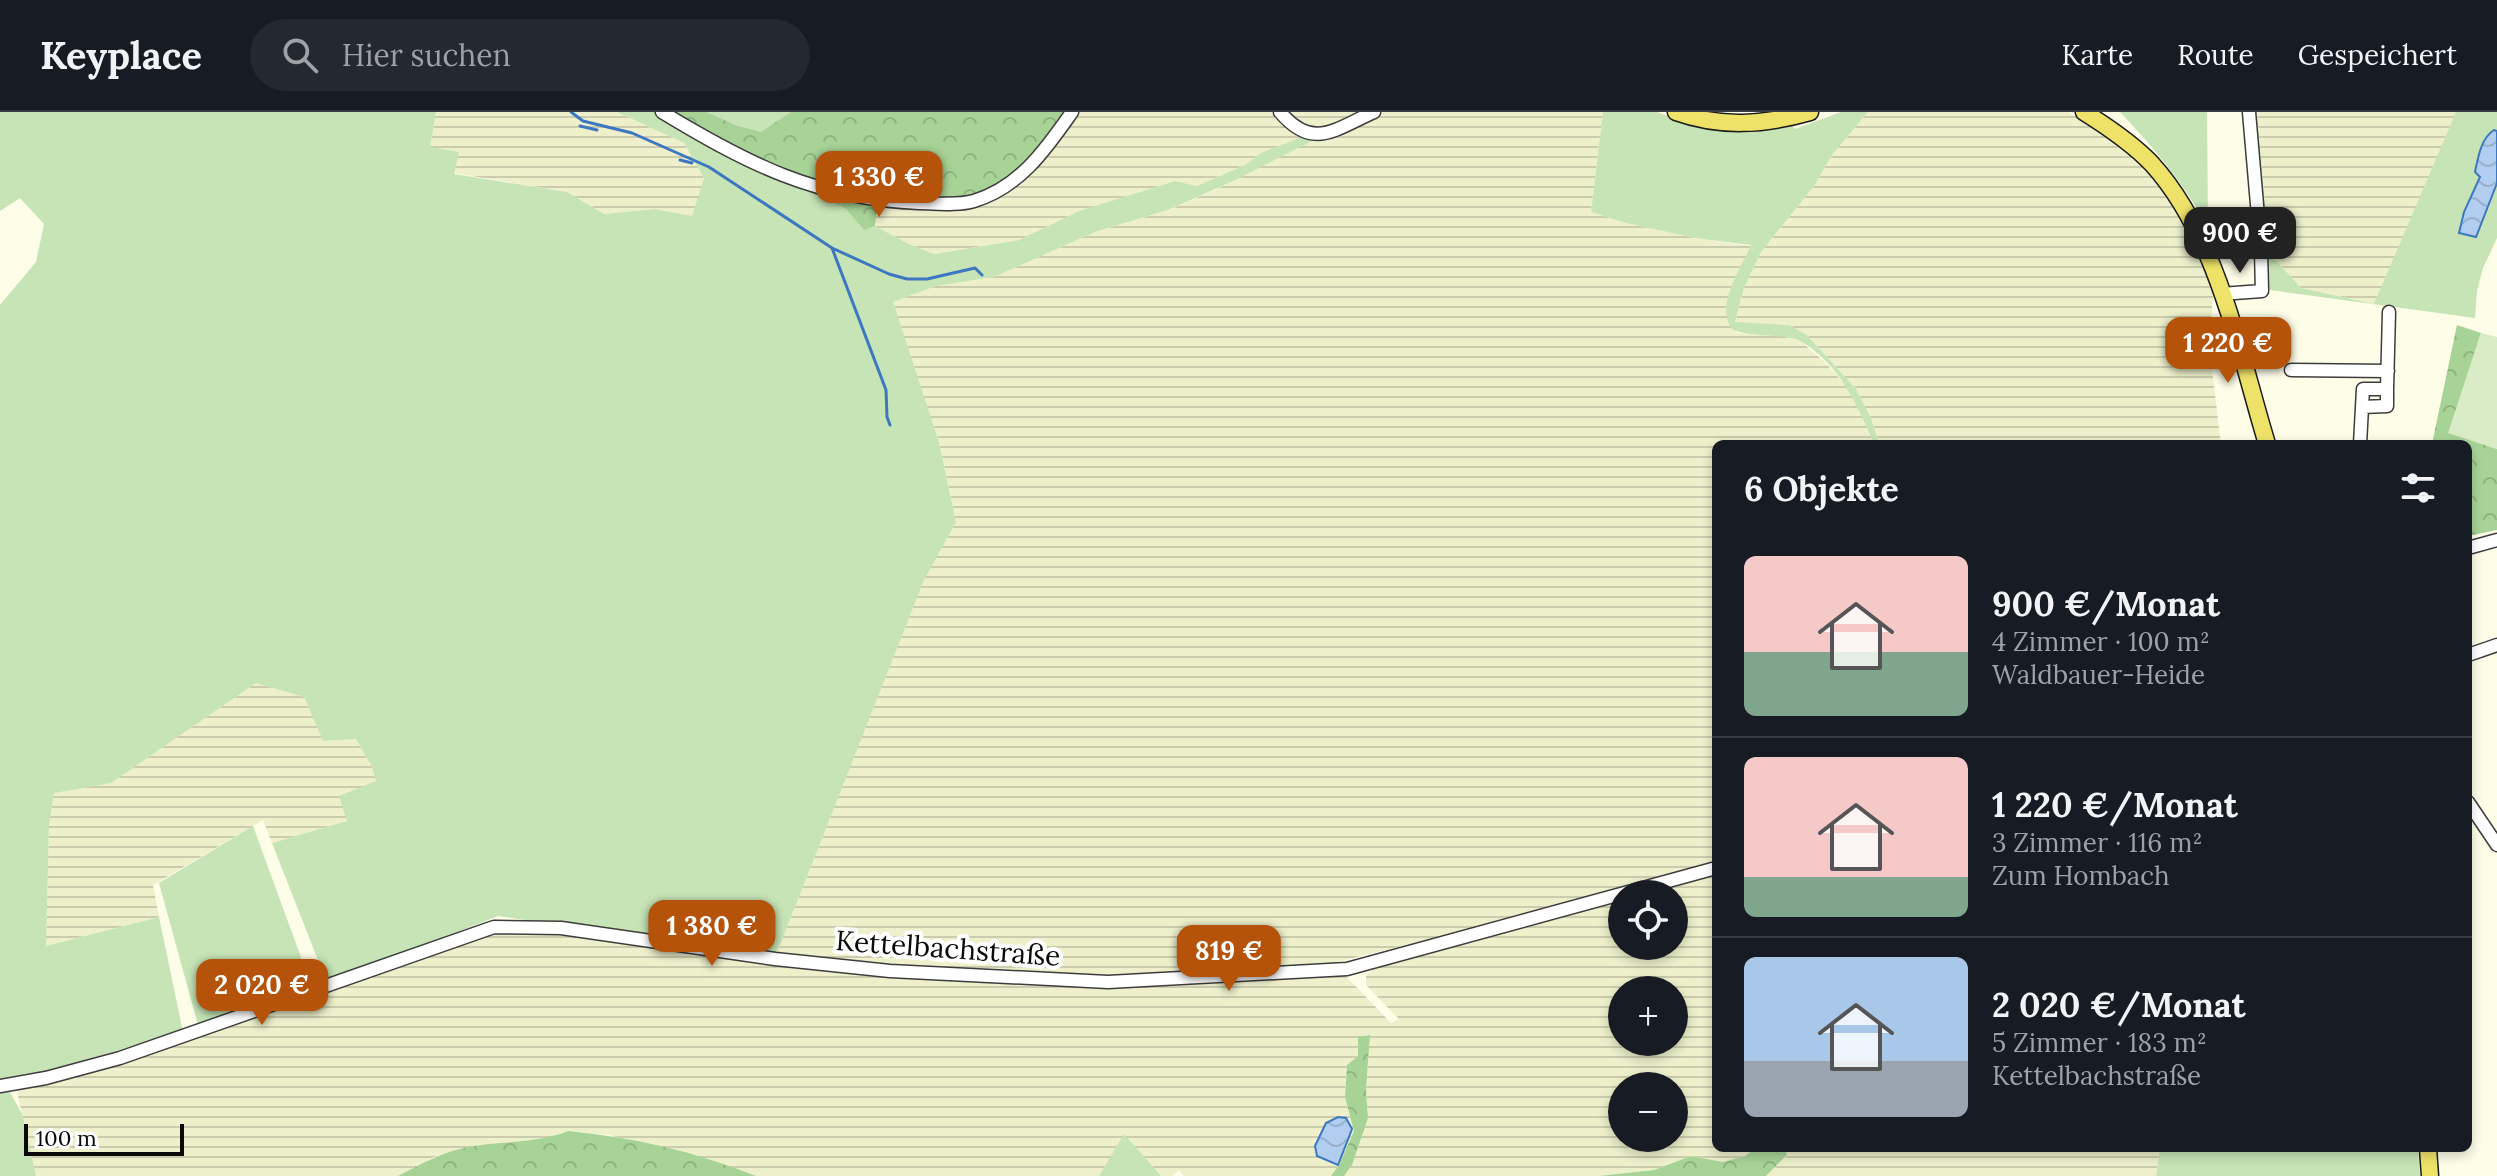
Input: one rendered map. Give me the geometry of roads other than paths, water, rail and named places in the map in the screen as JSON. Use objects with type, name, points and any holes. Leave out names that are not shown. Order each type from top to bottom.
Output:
[{"type":"main road","points":[[1676,112],[1730,124],[1773,122],[1810,112]]},
{"type":"main road","points":[[2084,112],[2130,144],[2168,184],[2198,231],[2221,294],[2266,440]]},
{"type":"main road","points":[[2428,1152],[2430,1176]]},
{"type":"street","points":[[662,112],[717,145],[790,179],[832,193],[878,201],[946,204],[973,201],[1008,183],[1039,159],[1072,112]]},
{"type":"street","points":[[1280,112],[1292,126],[1307,135],[1328,133],[1374,112]]},
{"type":"street","points":[[2221,294],[2262,291],[2249,112]]},
{"type":"street","points":[[2360,440],[2362,407],[2387,406],[2389,312]]},
{"type":"street","points":[[2291,370],[2388,371]]},
{"type":"street","points":[[2472,547],[2497,540]]},
{"type":"street","points":[[2472,654],[2497,645]]},
{"type":"street","points":[[2472,808],[2497,845]]},
{"type":"street","name":"Kettelbachstraße","points":[[0,1086],[46,1078],[120,1058],[494,927],[561,928],[775,959],[890,971],[1108,982],[1347,969],[1712,869]]},
{"type":"water","points":[[2494,130],[2497,131],[2497,183],[2476,237],[2459,233],[2464,212],[2480,177],[2475,172],[2481,149]]},
{"type":"water","points":[[1338,1117],[1346,1118],[1352,1129],[1338,1165],[1317,1156],[1315,1146],[1326,1123]]},
{"type":"waterway","points":[[571,112],[583,121],[632,133],[709,167],[832,248],[889,274],[907,279],[927,279],[975,268],[982,275]]},
{"type":"waterway","points":[[580,126],[597,130]]},
{"type":"waterway","points":[[680,160],[692,163]]},
{"type":"waterway","points":[[832,248],[886,390],[890,425]]}]
